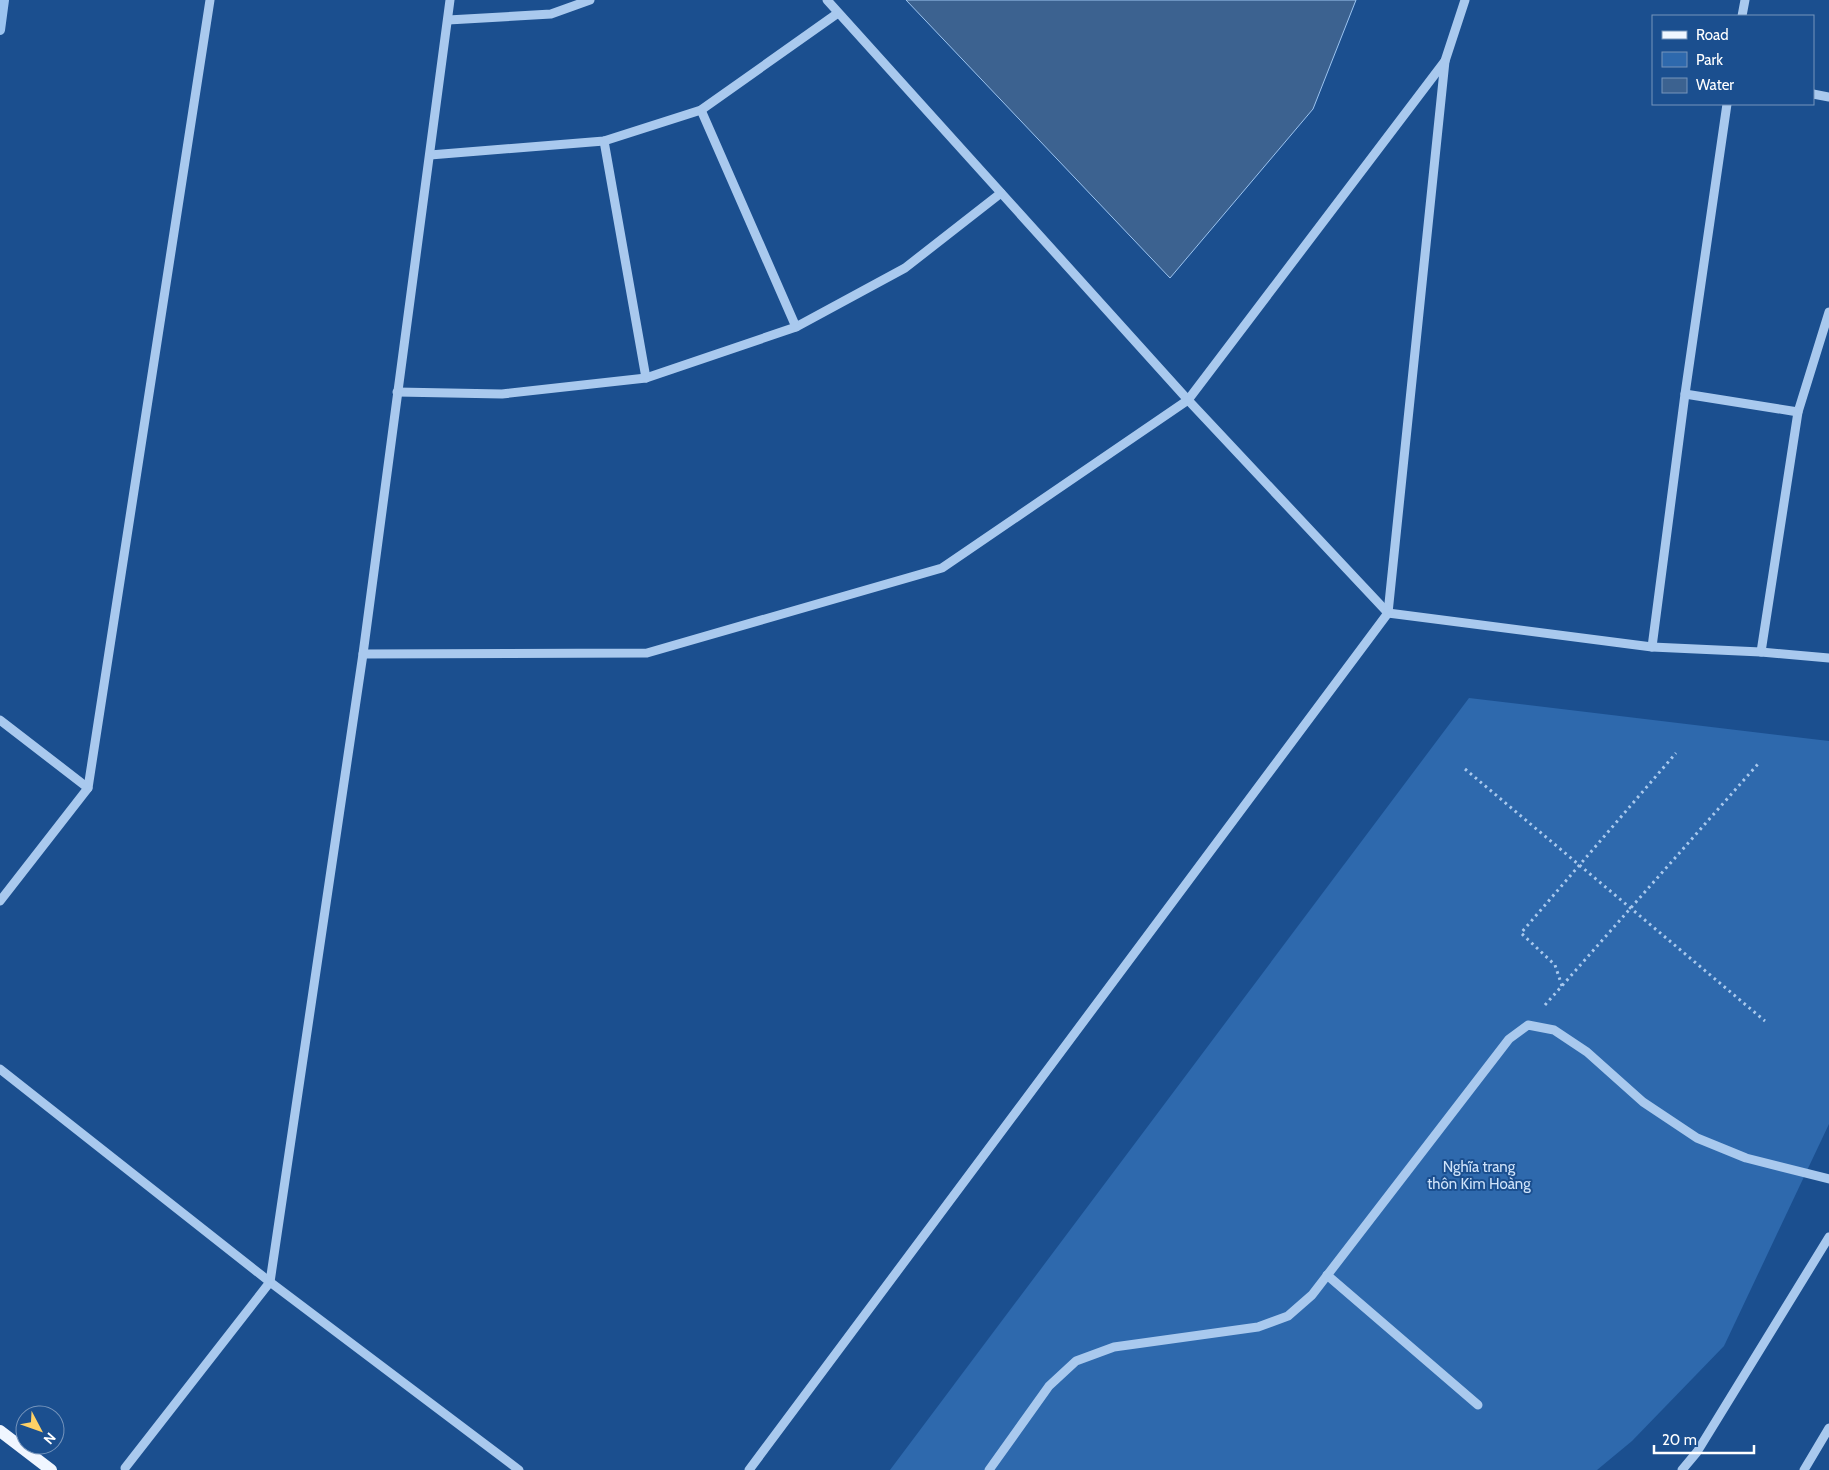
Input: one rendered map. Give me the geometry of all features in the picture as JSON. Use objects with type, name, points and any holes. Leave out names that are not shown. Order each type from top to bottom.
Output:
[{"type":"main road","points":[[0,1431],[51,1470]]},
{"type":"street","points":[[0,902],[88,788],[210,0]]},
{"type":"street","points":[[125,1468],[270,1282],[363,654],[450,0]]},
{"type":"street","points":[[448,20],[551,14],[590,0]]},
{"type":"street","points":[[827,0],[1188,400],[1388,613],[1652,647],[1761,652],[1829,658]]},
{"type":"street","points":[[749,1470],[1388,613],[1444,61],[1466,0]]},
{"type":"street","points":[[1742,15],[1744,0]]},
{"type":"street","points":[[430,155],[604,141],[701,110],[838,13]]},
{"type":"street","points":[[363,654],[647,653],[942,568],[1188,400],[1444,61]]},
{"type":"street","points":[[1814,94],[1829,97]]},
{"type":"street","points":[[1652,647],[1685,394],[1727,105]]},
{"type":"street","points":[[701,110],[796,327]]},
{"type":"street","points":[[604,141],[646,378]]},
{"type":"street","points":[[397,392],[502,394],[646,378],[796,327],[906,268],[1000,193]]},
{"type":"street","points":[[1761,652],[1798,412],[1829,312]]},
{"type":"street","points":[[1685,394],[1798,412]]},
{"type":"street","points":[[0,720],[88,788]]},
{"type":"street","points":[[989,1470],[1049,1386],[1076,1361],[1114,1347],[1258,1328],[1288,1316],[1312,1295],[1509,1039],[1528,1025],[1554,1030],[1587,1052],[1643,1102],[1697,1138],[1746,1158],[1829,1179]]},
{"type":"street","points":[[0,1069],[270,1282],[520,1470]]},
{"type":"street","points":[[1682,1470],[1697,1452],[1829,1237]]},
{"type":"street","points":[[1327,1275],[1478,1405]]},
{"type":"street","points":[[1804,1470],[1829,1428]]},
{"type":"path","points":[[1562,986],[1555,965],[1520,933],[1676,753]]},
{"type":"path","points":[[1528,1025],[1758,764]]},
{"type":"path","points":[[1465,770],[1765,1021]]},
{"type":"green space","name":"Nghĩa trang thôn Kim Hoàng","points":[[1469,698],[1829,741],[1829,1124],[1724,1346],[1632,1441],[1597,1470],[890,1470]]},
{"type":"water","points":[[906,0],[1356,0],[1313,109],[1170,278]]},
{"type":"waterway","points":[[0,30],[4,0]]}]
